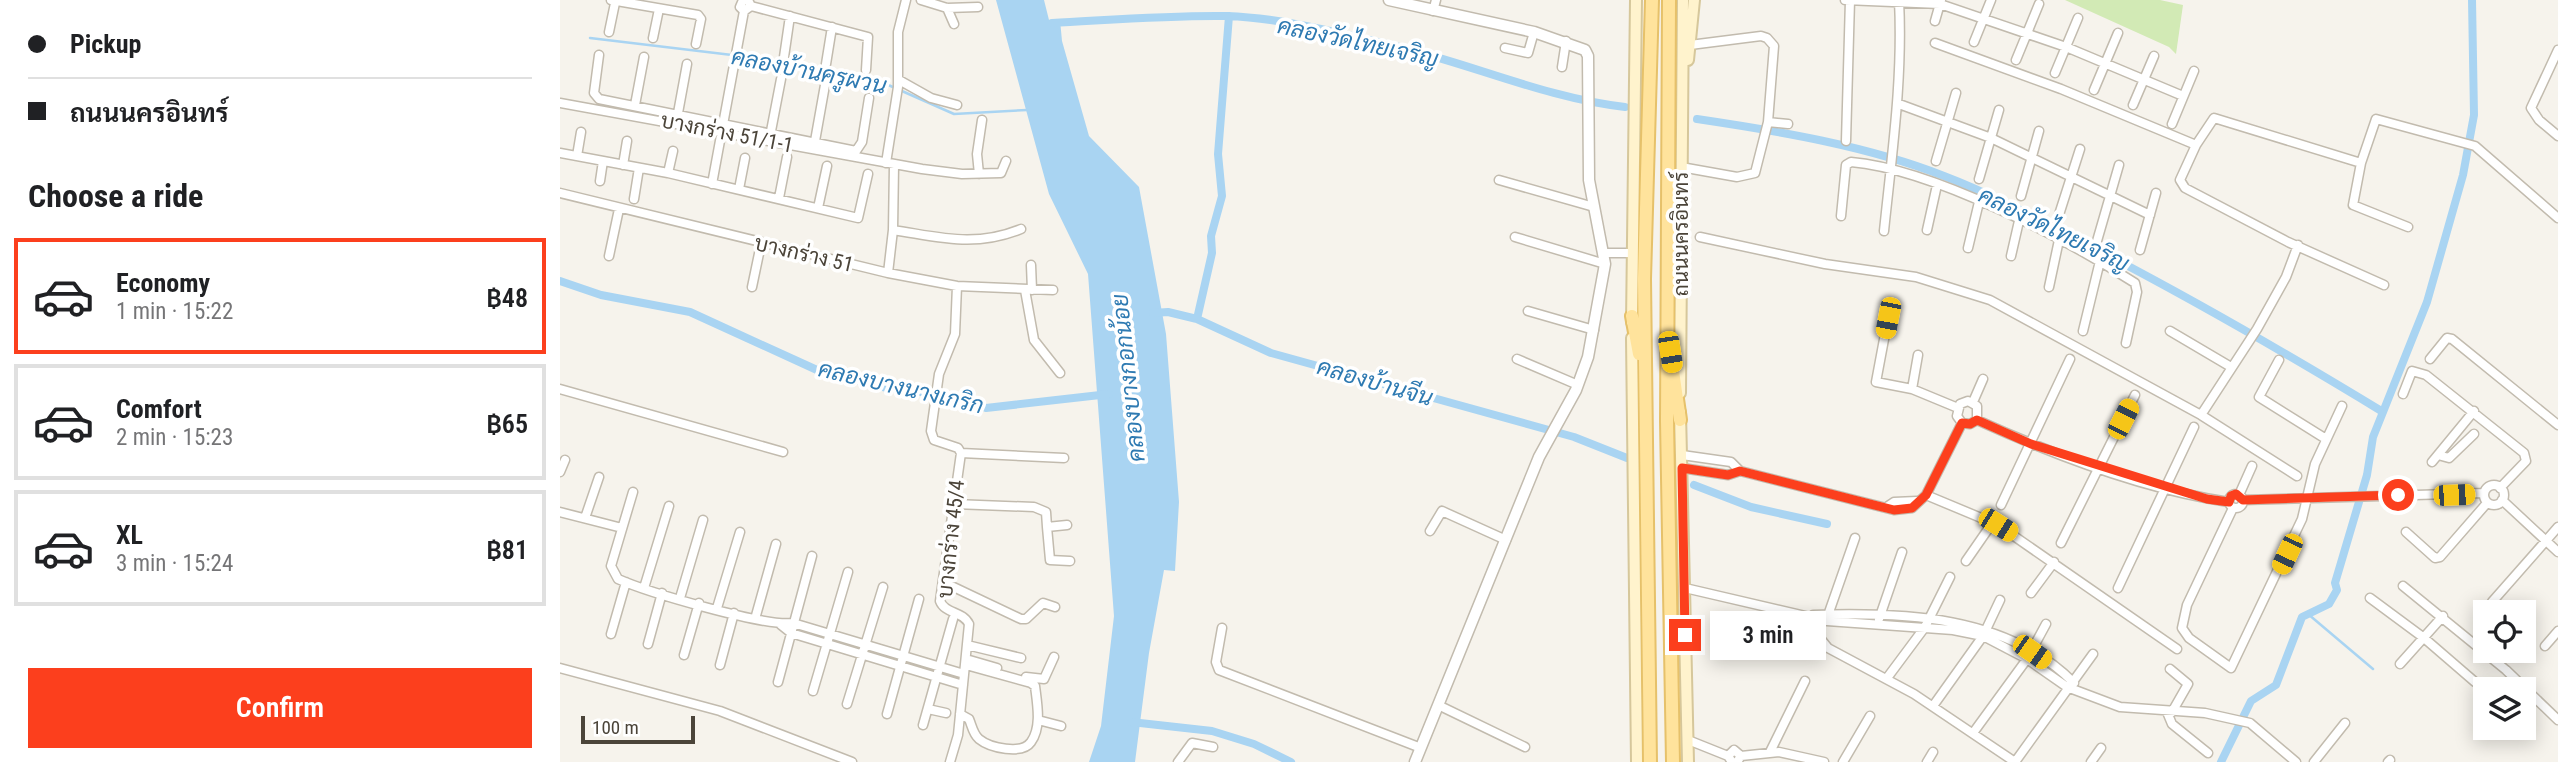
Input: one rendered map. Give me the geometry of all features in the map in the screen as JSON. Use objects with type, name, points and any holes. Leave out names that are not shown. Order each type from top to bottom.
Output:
[{"type":"main road","points":[[1636,0],[1632,316],[1637,762]]},
{"type":"main road","name":"ถนนนครอินทร์","points":[[1650,762],[1644,279],[1652,0]]},
{"type":"main road","name":"ถนนนครอินทร์","points":[[1669,0],[1667,329],[1673,762]]},
{"type":"main road","name":"ถนนนครอินทร์","points":[[1683,0],[1680,420],[1688,762]]},
{"type":"main road","points":[[1683,107],[1694,0]]},
{"type":"main road","points":[[1632,316],[1645,382]]},
{"type":"main road","points":[[1667,329],[1680,420]]},
{"type":"street","points":[[888,273],[893,230],[890,164],[898,87],[898,32],[906,0]]},
{"type":"street","points":[[920,0],[947,8],[978,7]]},
{"type":"street","points":[[1389,0],[1534,32],[1580,46],[1588,56],[1589,180],[1604,258],[1594,330],[1578,385],[1553,433],[1506,540],[1415,762]]},
{"type":"street","points":[[1433,11],[1436,0]]},
{"type":"street","points":[[1846,141],[1848,0],[1940,2],[2105,62],[2183,96]]},
{"type":"street","points":[[1974,42],[1991,0]]},
{"type":"street","points":[[610,32],[613,1],[701,17],[696,44]]},
{"type":"street","points":[[1884,230],[1899,104],[1902,55],[1899,1]]},
{"type":"street","points":[[1934,21],[1940,2]]},
{"type":"street","points":[[712,184],[738,59],[743,3],[868,37],[866,70]]},
{"type":"street","points":[[2016,60],[2039,4]]},
{"type":"street","points":[[947,8],[954,24]]},
{"type":"street","points":[[653,38],[659,9]]},
{"type":"street","points":[[784,57],[790,16]]},
{"type":"street","points":[[2055,73],[2078,18]]},
{"type":"street","points":[[826,64],[832,27]]},
{"type":"street","points":[[1504,48],[1519,54],[1528,53],[1534,32]]},
{"type":"street","points":[[2094,90],[2118,33]]},
{"type":"street","points":[[1681,167],[1737,177],[1755,173],[1767,124],[1774,46],[1767,38],[1760,36],[1690,45]]},
{"type":"street","points":[[1562,67],[1566,41]]},
{"type":"street","points":[[1935,43],[2061,89],[2196,145]]},
{"type":"street","points":[[2558,50],[2531,108],[2539,120],[2558,136]]},
{"type":"street","points":[[599,55],[595,97],[678,113],[724,127],[771,131],[856,151],[860,149],[869,97]]},
{"type":"street","points":[[2133,105],[2154,56]]},
{"type":"street","points":[[635,105],[644,57]]},
{"type":"street","points":[[678,113],[687,64]]},
{"type":"street","points":[[2172,124],[2194,71]]},
{"type":"street","points":[[771,131],[781,79]]},
{"type":"street","points":[[815,141],[825,85]]},
{"type":"street","points":[[898,87],[957,105]]},
{"type":"street","points":[[1936,161],[1956,93]]},
{"type":"street","name":"บางกร่าง 51/1-1","points":[[560,103],[724,127],[890,164],[979,174]]},
{"type":"street","points":[[1899,104],[1991,138],[2150,215]]},
{"type":"street","points":[[1979,179],[1999,110]]},
{"type":"street","points":[[2361,163],[2217,118],[2211,120],[2196,145],[2181,184],[2298,246],[2384,285]]},
{"type":"street","points":[[2408,227],[2355,208],[2353,202],[2361,163],[2376,119],[2458,139],[2475,146],[2558,218]]},
{"type":"street","points":[[982,120],[977,154],[979,174],[1004,171],[1006,161]]},
{"type":"street","points":[[1767,124],[1788,124]]},
{"type":"street","points":[[2021,196],[2039,131]]},
{"type":"street","points":[[577,156],[580,132]]},
{"type":"street","points":[[622,165],[627,141]]},
{"type":"street","points":[[2057,221],[2080,149]]},
{"type":"street","points":[[668,173],[673,151]]},
{"type":"street","points":[[560,153],[668,173],[860,217],[868,174]]},
{"type":"street","points":[[779,198],[788,157]]},
{"type":"street","points":[[739,189],[745,158]]},
{"type":"street","points":[[600,181],[603,161]]},
{"type":"street","points":[[1842,216],[1846,164],[1858,162],[1891,167],[1979,202],[2100,261],[2137,286],[2126,343]]},
{"type":"street","points":[[2097,241],[2119,165]]},
{"type":"street","points":[[818,208],[827,166]]},
{"type":"street","points":[[634,198],[639,168]]},
{"type":"street","points":[[1499,180],[1594,207]]},
{"type":"street","points":[[1927,230],[1937,185]]},
{"type":"street","name":"บางกร่าง 51","points":[[560,193],[888,273],[957,286],[1053,290]]},
{"type":"street","points":[[2140,250],[2156,193]]},
{"type":"street","points":[[1968,247],[1979,202]]},
{"type":"street","points":[[609,256],[619,209]]},
{"type":"street","points":[[2011,256],[2019,221]]},
{"type":"street","points":[[893,230],[937,239],[963,240],[1021,229]]},
{"type":"street","points":[[1515,237],[1604,258],[1632,253]]},
{"type":"street","points":[[1700,237],[1825,264],[1916,277],[1962,289],[1990,300],[2201,415],[2297,476]]},
{"type":"street","points":[[2049,287],[2059,240]]},
{"type":"street","points":[[751,287],[761,244]]},
{"type":"street","points":[[2201,415],[2257,329],[2286,276],[2298,246]]},
{"type":"street","points":[[2083,331],[2100,261]]},
{"type":"street","points":[[1031,265],[1028,290],[1034,340],[1060,373]]},
{"type":"street","name":"บางกร่าง 45/4","points":[[950,762],[958,735],[967,619],[945,608],[940,601],[961,453],[958,448],[934,440],[931,431],[935,391],[944,355],[956,334],[957,286]]},
{"type":"street","points":[[1528,311],[1594,330]]},
{"type":"street","points":[[1888,318],[1876,382],[1912,389],[1958,408]]},
{"type":"street","points":[[2170,331],[2231,367]]},
{"type":"street","points":[[2430,359],[2446,338],[2452,339],[2558,425]]},
{"type":"street","points":[[1912,389],[1918,355]]},
{"type":"street","points":[[1517,359],[1578,385]]},
{"type":"street","points":[[2001,505],[2070,359]]},
{"type":"street","points":[[2280,360],[2259,397],[2326,439]]},
{"type":"street","points":[[2403,394],[2412,372],[2418,371],[2474,411],[2527,457],[2500,488]]},
{"type":"street","points":[[1973,402],[1983,379]]},
{"type":"street","points":[[560,389],[783,452]]},
{"type":"street","points":[[2061,543],[2135,395]]},
{"type":"street","points":[[1964,402],[1973,402],[1979,410],[1977,420],[1970,424],[1962,423],[1957,416],[1958,408],[1964,402]]},
{"type":"street","points":[[2342,406],[2315,464],[2309,500],[2287,554],[2231,668],[2189,638],[2182,628],[2187,604],[2231,505],[2231,496],[2309,500],[2372,495],[2484,493],[2491,486],[2500,488]]},
{"type":"street","points":[[2474,411],[2435,459],[2449,458],[2474,434]]},
{"type":"street","points":[[1977,420],[2031,444],[2099,467],[2231,505]]},
{"type":"street","points":[[1682,455],[1731,463],[1740,471],[1888,506],[1910,499],[1917,501],[1926,495],[1962,423]]},
{"type":"street","points":[[2118,589],[2194,428]]},
{"type":"street","points":[[961,453],[1064,458]]},
{"type":"street","points":[[560,472],[565,460]]},
{"type":"street","points":[[2241,498],[2252,466]]},
{"type":"street","points":[[1682,468],[1728,475],[1740,471]]},
{"type":"street","points":[[585,518],[599,477]]},
{"type":"street","points":[[2500,488],[2502,500],[2558,552]]},
{"type":"street","points":[[633,492],[611,566],[613,573],[626,582],[755,619],[780,625],[793,623],[940,668],[965,666],[1040,681],[1044,679],[1054,657]]},
{"type":"street","points":[[2484,493],[2487,503]]},
{"type":"street","points":[[1926,495],[1993,522],[2176,649]]},
{"type":"street","points":[[2487,503],[2495,505],[2502,500]]},
{"type":"street","points":[[2406,532],[2435,558],[2440,557],[2487,503]]},
{"type":"street","points":[[954,504],[1042,509],[1046,512],[1050,560],[1070,561]]},
{"type":"street","points":[[643,588],[669,506]]},
{"type":"street","points":[[1430,531],[1438,513],[1442,511],[1506,540]]},
{"type":"street","points":[[560,512],[622,528]]},
{"type":"street","points":[[680,598],[703,520]]},
{"type":"street","points":[[1966,561],[1993,522]]},
{"type":"street","points":[[1047,527],[1067,525]]},
{"type":"street","points":[[2494,600],[2558,527]]},
{"type":"street","points":[[717,608],[740,531]]},
{"type":"street","points":[[1827,618],[1855,538]]},
{"type":"street","points":[[755,619],[776,544]]},
{"type":"street","points":[[1879,621],[1902,552]]},
{"type":"street","points":[[778,682],[812,556]]},
{"type":"street","points":[[2031,593],[2054,562]]},
{"type":"street","points":[[814,691],[848,572]]},
{"type":"street","points":[[1887,678],[1927,623],[1950,577]]},
{"type":"street","points":[[611,634],[626,582]]},
{"type":"street","points":[[942,585],[1021,619],[1026,619],[1043,603],[1055,607]]},
{"type":"street","points":[[2403,586],[2444,616],[2558,720]]},
{"type":"street","points":[[847,704],[883,587]]},
{"type":"street","points":[[1685,588],[1802,616],[1927,623],[1984,632],[2030,655],[2080,691],[2120,706],[2231,717],[2250,723],[2296,762]]},
{"type":"street","points":[[648,644],[662,593]]},
{"type":"street","points":[[887,714],[919,598]]},
{"type":"street","points":[[2370,598],[2424,638],[2473,680]]},
{"type":"street","points":[[1933,706],[1984,632],[2000,600]]},
{"type":"street","points":[[684,655],[699,603]]},
{"type":"street","points":[[720,665],[734,613]]},
{"type":"street","points":[[1802,616],[1828,648],[1887,678],[1933,706],[2015,762],[2093,654]]},
{"type":"street","points":[[2400,664],[2444,616]]},
{"type":"street","points":[[923,725],[953,619]]},
{"type":"street","points":[[1973,733],[2030,655],[2046,624]]},
{"type":"street","points":[[780,625],[791,633],[963,685]]},
{"type":"street","points":[[1222,628],[1216,662],[1219,670],[1421,748]]},
{"type":"street","points":[[2545,646],[2558,631]]},
{"type":"street","points":[[967,645],[1021,658]]},
{"type":"street","points":[[960,714],[969,719],[974,733],[982,741],[1015,749],[1025,748],[1030,743],[1038,720],[1035,686],[1031,683],[965,666]]},
{"type":"street","points":[[560,668],[720,711],[852,762]]},
{"type":"street","points":[[2170,669],[2188,684],[2170,712],[2172,724],[2208,754]]},
{"type":"street","points":[[1770,752],[1805,681]]},
{"type":"street","points":[[1438,705],[1525,747]]},
{"type":"street","points":[[928,709],[946,713]]},
{"type":"street","points":[[1843,762],[1870,716]]},
{"type":"street","points":[[1038,720],[1061,726]]},
{"type":"street","points":[[2314,762],[2345,723]]},
{"type":"street","points":[[1688,740],[1730,759],[1734,750],[1739,759],[1770,752],[1824,762]]},
{"type":"street","points":[[1178,762],[1192,743],[1213,747]]},
{"type":"street","points":[[2091,762],[2101,748]]},
{"type":"street","points":[[1927,762],[1933,752]]},
{"type":"green space","points":[[2065,0],[2160,0],[2183,5],[2176,54],[2169,47]]},
{"type":"water","name":"คลองบางกอกน้อย","points":[[996,0],[1044,0],[1049,20],[1060,20],[1062,41],[1089,136],[1139,187],[1166,334],[1179,502],[1175,571],[1164,570],[1149,653],[1135,762],[1089,762],[1101,726],[1114,616],[1088,274],[1049,194]]},
{"type":"waterway","points":[[2221,762],[2251,701],[2276,685],[2302,617],[2329,604],[2337,590],[2335,583],[2367,475],[2373,437],[2427,302],[2463,175],[2474,115],[2472,0]]},
{"type":"waterway","name":"คลองวัดไทยเจริญ","points":[[1052,23],[1205,16],[1269,20],[1424,53],[1567,96],[1625,107]]},
{"type":"waterway","points":[[1197,319],[1212,253],[1211,236],[1222,196],[1218,154],[1229,16]]},
{"type":"waterway","name":"คลองบ้านครูผวน","points":[[590,38],[732,55]]},
{"type":"waterway","name":"คลองบ้านครูผวน","points":[[739,56],[877,80],[954,114],[1027,110]]},
{"type":"waterway","name":"คลองวัดไทยเจริญ","points":[[1697,119],[1791,134],[1854,148],[1915,165],[1963,183],[2163,285],[2383,412]]},
{"type":"waterway","name":"คลองบางนางเกริก","points":[[560,281],[601,295],[690,312],[817,370],[886,388],[947,395],[986,408],[1109,394]]},
{"type":"waterway","name":"คลองบ้านจีน","points":[[1153,313],[1168,312],[1197,319],[1271,353],[1574,437],[1627,458]]},
{"type":"waterway","name":"คลองบ้านจีน","points":[[1694,485],[1751,507],[1827,524]]},
{"type":"waterway","points":[[2308,614],[2373,669]]},
{"type":"waterway","points":[[1131,722],[1212,731],[1254,744],[1291,762]]},
{"type":"route","points":[[1685,635],[1682,468],[1728,475],[1740,471],[1873,505],[1888,506],[1894,510],[1912,508],[1926,495],[1962,423],[1970,424],[1977,420],[2031,444],[2207,499],[2229,502],[2231,496],[2236,494],[2243,500],[2309,500],[2398,495]]}]
